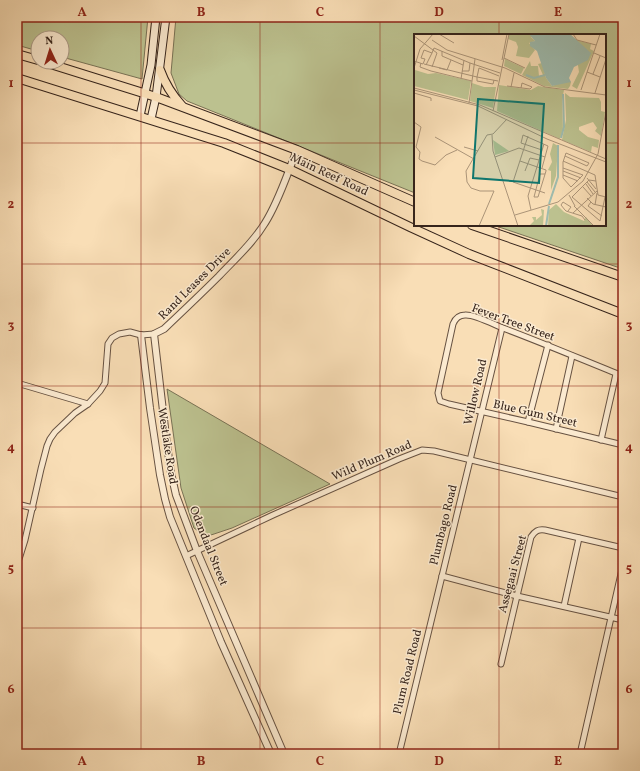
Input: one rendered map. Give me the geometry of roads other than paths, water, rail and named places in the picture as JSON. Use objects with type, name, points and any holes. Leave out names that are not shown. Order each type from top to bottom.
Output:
[{"type":"main road","points":[[140,116],[151,65],[156,17]]},
{"type":"main road","points":[[151,120],[156,98],[166,17]]},
{"type":"main road","points":[[17,54],[30,58]]},
{"type":"main road","name":"Main Reef Road","points":[[69,70],[145,94],[297,150],[414,202]]},
{"type":"main road","points":[[160,70],[163,80],[183,108]]},
{"type":"main road","name":"Main Reef Road","points":[[17,78],[224,143],[289,169],[469,254],[623,314]]},
{"type":"main road","points":[[475,226],[623,277]]},
{"type":"street","name":"Rand Leases Drive","points":[[17,564],[25,540],[47,446],[55,432],[100,392],[105,383],[108,344],[112,338],[119,334],[130,332],[141,335],[154,334],[164,330],[239,256],[256,236],[271,213],[297,150]]},
{"type":"street","name":"Fever Tree Street","points":[[443,402],[440,401],[438,393],[455,321],[461,316],[468,315],[548,345],[623,376]]},
{"type":"street","name":"Willow Road","points":[[470,461],[502,328]]},
{"type":"street","name":"Odendaal Street","points":[[154,334],[171,473],[176,495],[197,551],[284,754]]},
{"type":"street","name":"Westlake Road","points":[[141,335],[150,408],[164,499],[186,556]]},
{"type":"street","points":[[528,422],[548,345]]},
{"type":"street","points":[[556,429],[572,356]]},
{"type":"street","points":[[601,440],[616,374]]},
{"type":"street","points":[[17,383],[88,404]]},
{"type":"street","name":"Blue Gum Street","points":[[443,402],[623,446]]},
{"type":"street","name":"Wild Plum Road","points":[[186,556],[273,515],[422,450],[428,450],[623,497]]},
{"type":"street","name":"Plumbago Road","points":[[437,595],[470,461]]},
{"type":"street","points":[[17,504],[33,508]]},
{"type":"street","name":"Assegaai Street","points":[[501,664],[531,537],[535,532],[545,530],[623,548]]},
{"type":"street","points":[[564,606],[579,538]]},
{"type":"street","name":"Odendaal Street","points":[[186,556],[221,642],[271,754]]},
{"type":"street","points":[[580,754],[623,564]]},
{"type":"street","points":[[442,576],[516,596],[623,620]]},
{"type":"street","name":"Plum Road Road","points":[[400,754],[437,595]]}]
